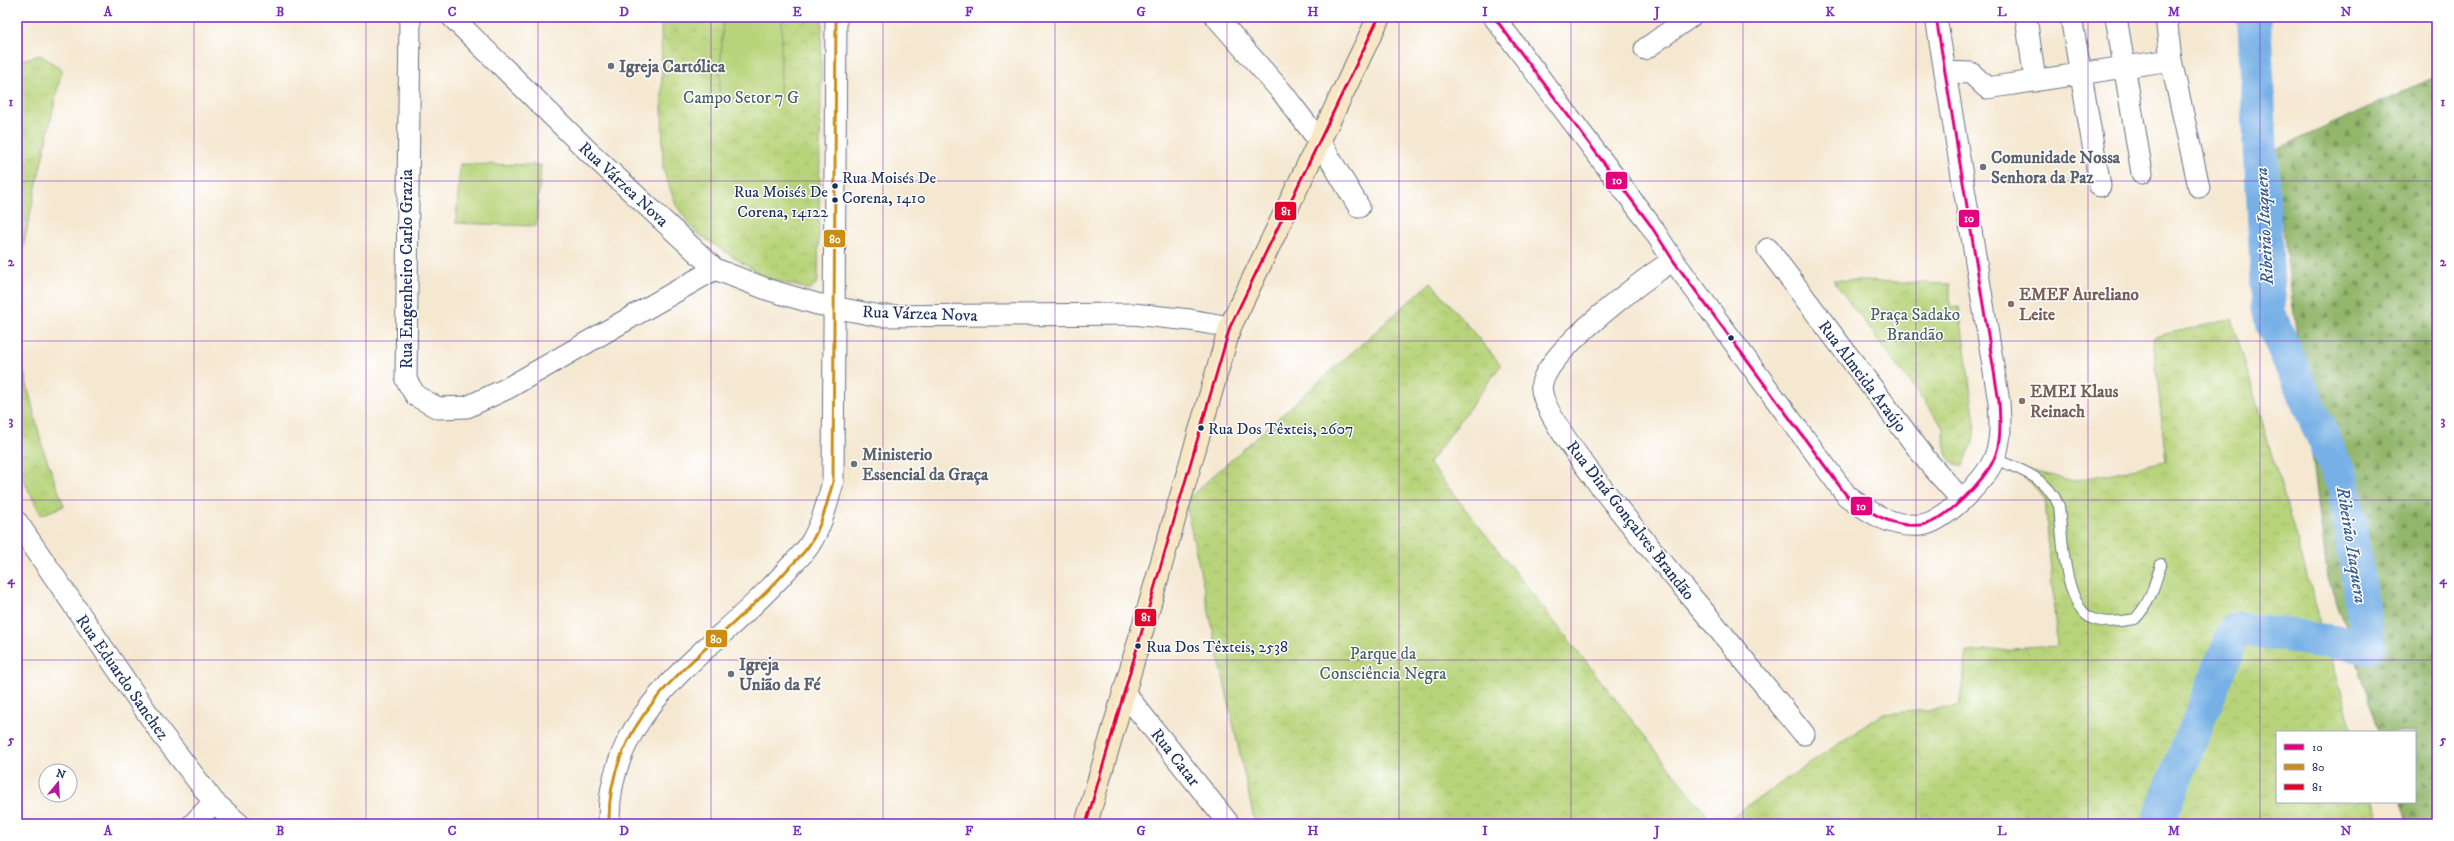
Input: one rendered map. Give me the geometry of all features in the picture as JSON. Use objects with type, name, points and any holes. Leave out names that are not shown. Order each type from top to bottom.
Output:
[{"type":"street","name":"Rua Engenheiro Carlo Grazia","points":[[410,17],[406,380],[416,396],[438,408],[467,406],[508,388],[715,269]]},
{"type":"street","name":"Rua Várzea Nova","points":[[452,17],[588,151],[715,269],[768,290],[835,309],[880,316],[1133,314],[1190,320],[1230,327]]},
{"type":"street","points":[[609,824],[608,799],[618,763],[629,736],[654,698],[695,657],[762,599],[810,544],[824,515],[833,482],[836,17]]},
{"type":"street","points":[[1216,17],[1282,92],[1320,142],[1359,207]]},
{"type":"street","points":[[1086,824],[1123,690],[1230,327],[1379,17]]},
{"type":"street","points":[[1494,17],[1649,223],[1673,260],[1846,496],[1877,517],[1898,524],[1922,526],[1938,518],[1981,480],[1994,459],[2000,434],[1999,402],[1936,17]]},
{"type":"street","points":[[1645,49],[1690,17]]},
{"type":"street","points":[[2026,17],[2035,81]]},
{"type":"street","points":[[2071,17],[2100,186]]},
{"type":"street","points":[[2116,17],[2142,173]]},
{"type":"street","points":[[2166,17],[2172,60],[2199,187]]},
{"type":"street","points":[[1945,72],[1971,73],[1987,88],[2172,60]]},
{"type":"street","name":"Rua Almeida Araújo","points":[[1768,249],[1928,462],[1961,499]]},
{"type":"street","name":"Rua Diná Gonçalves Brandão","points":[[1673,260],[1645,279],[1585,328],[1551,366],[1542,384],[1546,406],[1614,504],[1804,734]]},
{"type":"street","name":"Rua Eduardo Sanchez","points":[[17,522],[161,733],[214,802],[239,824]]},
{"type":"street","name":"Rua Catar","points":[[1123,690],[1229,824]]},
{"type":"street","points":[[193,824],[214,802]]},
{"type":"lane","points":[[1994,459],[2017,468],[2043,482],[2054,493],[2059,506],[2071,591],[2082,612],[2092,619],[2106,622],[2135,619],[2143,611],[2152,593],[2161,564]]},
{"type":"green space","name":"Campo Setor 7 G","points":[[661,17],[822,17],[818,281],[811,290],[766,278],[695,232],[676,205],[663,169]]},
{"type":"green space","points":[[723,17],[782,17],[780,98],[719,98]]},
{"type":"green space","points":[[40,55],[62,69],[20,261],[20,357],[43,449],[64,506],[41,515],[17,467],[17,61]]},
{"type":"green space","points":[[2437,76],[2437,824],[2408,824],[2401,803],[2416,803],[2416,731],[2379,731],[2346,627],[2328,579],[2273,151]]},
{"type":"green space","points":[[460,164],[541,165],[536,226],[456,223]]},
{"type":"green space","name":"Praça Sadako Brandão","points":[[1833,280],[1950,284],[1950,308],[1959,307],[1975,422],[1973,443],[1962,465],[1951,462],[1946,452],[1944,428]]},
{"type":"green space","name":"Parque da Consciência Negra","points":[[1431,282],[1501,365],[1429,463],[1714,824],[1255,824],[1185,501]]},
{"type":"green space","points":[[2232,319],[2353,731],[2276,731],[2276,803],[2373,803],[2380,824],[1721,824],[1882,714],[1959,707],[1967,652],[2057,646],[2045,499],[2013,466],[2073,481],[2166,462],[2153,337]]},
{"type":"waterway","name":"Ribeirão Itaquera","points":[[2157,824],[2236,628],[2369,647],[2344,484],[2269,315],[2254,17]]},
{"type":"transit line","name":"80","points":[[609,824],[613,782],[626,745],[645,712],[670,682],[758,600],[805,551],[818,529],[829,498],[833,482],[836,17]]},
{"type":"transit line","name":"81","points":[[1086,824],[1230,327],[1379,17]]},
{"type":"transit line","name":"10","points":[[1494,17],[1649,223],[1673,260],[1847,496],[1881,518],[1900,524],[1910,525],[1921,525],[1941,517],[1963,499],[1990,467],[1997,452],[2000,431],[1999,402],[1936,17]]},
{"type":"place","name":"Igreja Cartólica","points":[[611,66]]},
{"type":"place","name":"Comunidade Nossa Senhora da Paz","points":[[1983,167]]},
{"type":"place","name":"Rua Moisés De Corena, 1410","points":[[835,186]]},
{"type":"place","name":"Rua Moisés De Corena, 14122","points":[[835,200]]},
{"type":"place","name":"EMEF Aureliano Leite","points":[[2011,304]]},
{"type":"place","name":"EMEI Klaus Reinach","points":[[2022,401]]},
{"type":"place","name":"Rua Dos Têxteis, 2607","points":[[1201,428]]},
{"type":"place","name":"Ministerio Essencial da Graça","points":[[854,464]]},
{"type":"place","name":"Rua Dos Têxteis, 2538","points":[[1138,646]]},
{"type":"place","name":"Igreja União da Fé","points":[[731,674]]}]
